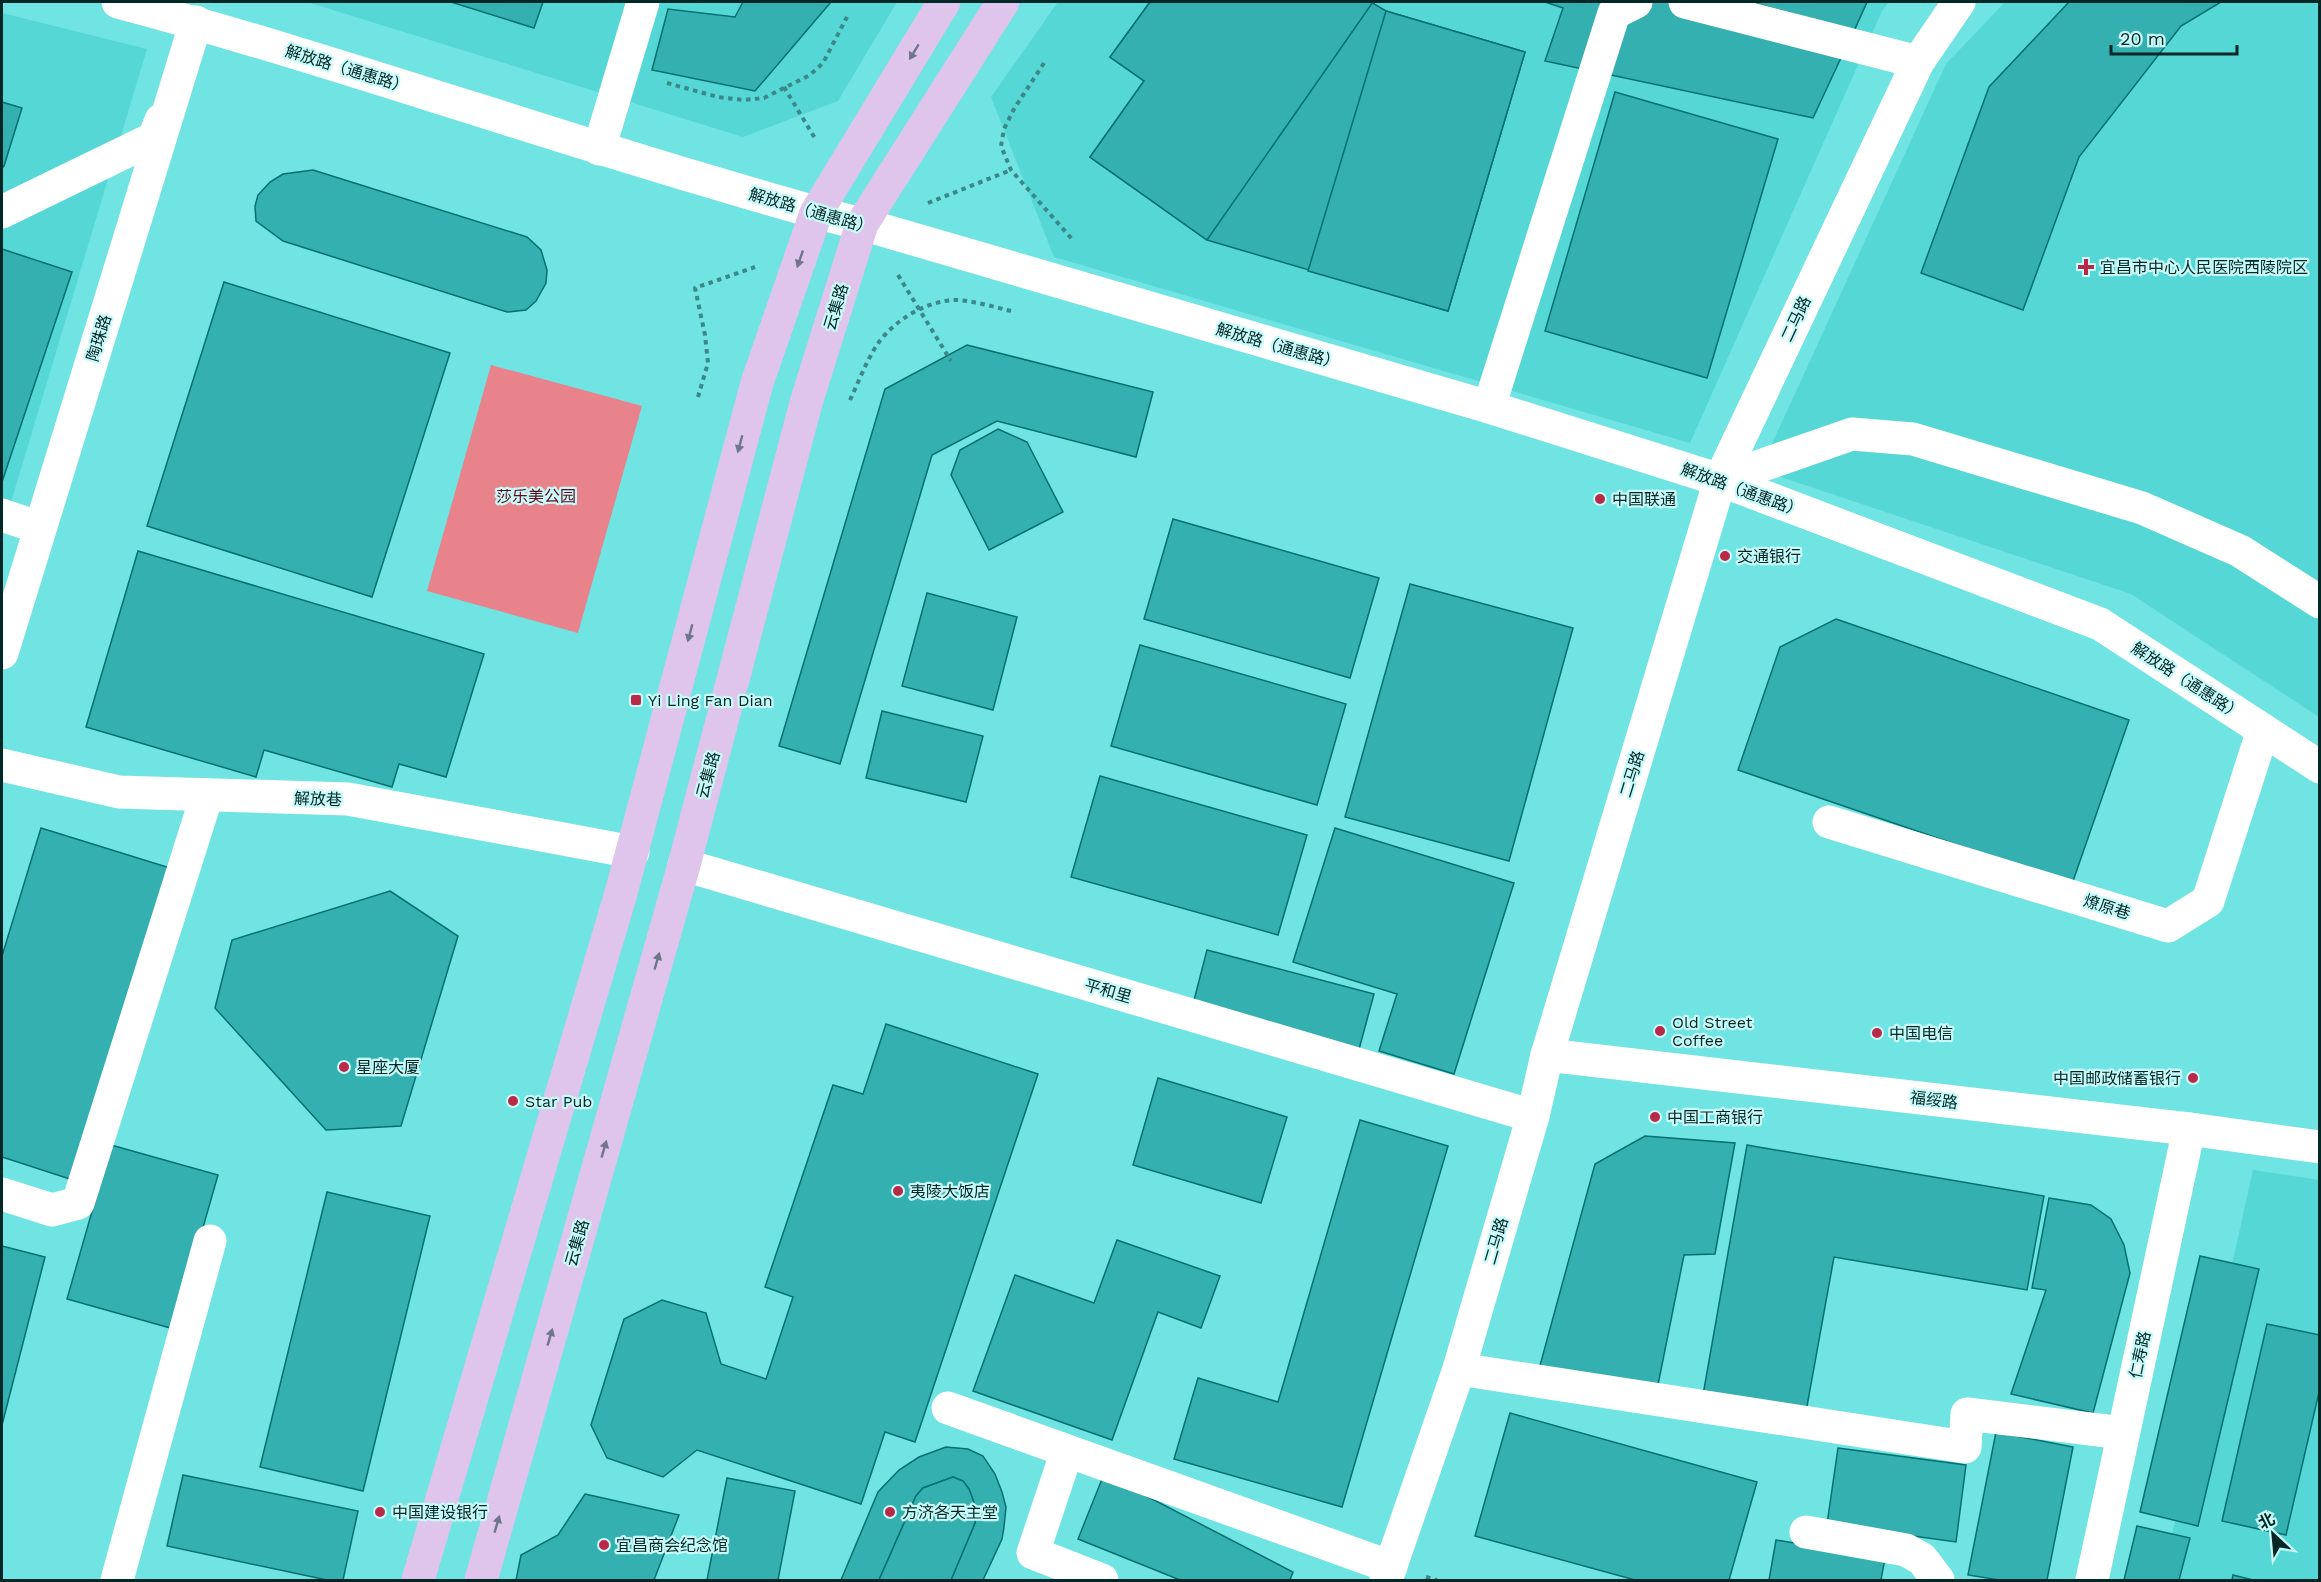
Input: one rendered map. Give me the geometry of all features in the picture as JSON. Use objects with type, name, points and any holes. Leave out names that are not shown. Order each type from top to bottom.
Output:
[{"type":"main road","points":[[418,1581],[633,852],[757,383],[816,213],[944,2]]},
{"type":"main road","name":"云集路","points":[[482,1581],[684,866],[806,403],[862,225],[1003,2]]},
{"type":"street","name":"解放路（通惠路）","points":[[118,2],[196,22],[816,213],[1489,407],[1720,480],[2100,624],[2319,767]]},
{"type":"street","points":[[599,148],[644,2]]},
{"type":"street","points":[[1489,407],[1614,13],[1636,2]]},
{"type":"street","points":[[1685,2],[1918,62]]},
{"type":"street","name":"二马路","points":[[1389,1574],[1459,1369],[1533,1116],[1547,1055],[1720,480],[1918,62],[1959,2]]},
{"type":"street","points":[[2,212],[154,138],[196,22]]},
{"type":"street","name":"陶珠路","points":[[2,653],[196,22]]},
{"type":"street","points":[[1720,480],[1852,434],[1913,439],[2142,508],[2240,551],[2319,602]]},
{"type":"street","points":[[2,515],[40,528]]},
{"type":"street","name":"燎原巷","points":[[1829,822],[2168,926],[2208,901],[2263,730]]},
{"type":"street","name":"解放巷","points":[[2,765],[119,792],[348,800],[633,852]]},
{"type":"street","points":[[2,1194],[52,1210],[78,1203],[207,795]]},
{"type":"street","name":"平和里","points":[[684,866],[1533,1116]]},
{"type":"street","name":"福绥路","points":[[1547,1055],[2189,1129],[2319,1147]]},
{"type":"street","name":"仁寿路","points":[[2092,1581],[2189,1129]]},
{"type":"street","points":[[117,1581],[210,1241]]},
{"type":"street","points":[[1459,1369],[1965,1447],[1967,1414],[2123,1433]]},
{"type":"street","points":[[948,1408],[1389,1574]]},
{"type":"street","points":[[1067,1451],[1033,1553],[1102,1581]]},
{"type":"street","points":[[1806,1532],[1906,1550],[1922,1559],[1938,1581]]},
{"type":"path","points":[[667,83],[718,97],[743,100],[764,98],[810,75],[823,63],[847,17]]},
{"type":"path","points":[[1044,63],[1014,109],[1004,129],[1001,146],[1011,170],[1072,239]]},
{"type":"path","points":[[695,288],[705,335],[708,363],[698,397]]},
{"type":"path","points":[[847,406],[877,345],[888,330],[920,309],[941,302],[958,300],[1012,311]]},
{"type":"shaded area","points":[[307,2],[897,2],[838,101],[743,137]]},
{"type":"shaded area","points":[[1058,2],[1889,2],[1882,11],[1690,443],[1054,257],[991,97]]},
{"type":"shaded area","name":"宜昌市中心人民医院西陵院区","points":[[2005,2],[2319,2],[2319,717],[2131,594],[1760,470],[1946,64]]},
{"type":"shaded area","points":[[2,13],[147,49],[2,532]]},
{"type":"shaded area","points":[[2253,1170],[2319,1180],[2319,1580],[2162,1580]]},
{"type":"green space","name":"莎乐美公园","points":[[491,365],[642,406],[578,633],[427,591]]},
{"type":"building","points":[[451,2],[543,2],[534,28]]},
{"type":"building","points":[[743,2],[831,2],[755,91],[652,70],[668,9],[735,17]]},
{"type":"building","points":[[1150,2],[1371,2],[1386,11],[1525,52],[1448,311],[1207,240],[1090,157],[1144,81],[1110,57]]},
{"type":"building","points":[[1150,2],[1373,2],[1207,240],[1090,157],[1144,81],[1110,57]]},
{"type":"building","points":[[1545,2],[1867,2],[1813,118],[1545,61],[1563,8]]},
{"type":"building","points":[[1751,2],[1867,2],[1854,31]]},
{"type":"building","points":[[2069,2],[2221,2],[2181,26],[2079,157],[2023,310],[1921,273],[1989,87]]},
{"type":"building","points":[[1386,11],[1525,52],[1448,311],[1308,271]]},
{"type":"building","points":[[1615,92],[1778,139],[1707,378],[1545,331]]},
{"type":"building","points":[[2,102],[22,108],[2,168]]},
{"type":"building","points":[[313,170],[527,237],[541,250],[547,270],[546,283],[536,301],[526,310],[507,312],[283,241],[256,221],[255,206],[258,195],[270,182],[283,174]]},
{"type":"building","points":[[2,249],[72,272],[2,482]]},
{"type":"building","points":[[224,282],[450,353],[372,597],[147,526]]},
{"type":"building","points":[[967,345],[1153,392],[1136,457],[997,421],[932,455],[840,764],[779,746],[885,389]]},
{"type":"building","points":[[998,429],[1027,442],[1063,512],[989,550],[951,475],[960,450]]},
{"type":"building","points":[[1173,519],[1379,578],[1350,678],[1144,619]]},
{"type":"building","points":[[138,551],[484,654],[446,777],[399,764],[392,787],[264,750],[256,777],[86,727]]},
{"type":"building","points":[[1410,584],[1573,628],[1509,861],[1345,817]]},
{"type":"building","points":[[927,593],[1017,617],[993,710],[902,686]]},
{"type":"building","points":[[1836,619],[2129,720],[2072,884],[1738,770],[1780,647]]},
{"type":"building","points":[[1140,645],[1346,704],[1317,805],[1111,746]]},
{"type":"building","points":[[882,711],[983,736],[966,802],[866,778]]},
{"type":"building","points":[[1100,776],[1307,835],[1278,935],[1071,877]]},
{"type":"building","points":[[41,828],[170,868],[73,1180],[2,1157],[2,956]]},
{"type":"building","points":[[1335,828],[1514,883],[1454,1074],[1379,1051],[1397,994],[1293,962]]},
{"type":"building","name":"星座大厦","points":[[390,891],[458,936],[401,1126],[326,1130],[215,1008],[232,940]]},
{"type":"building","points":[[1207,950],[1374,994],[1358,1053],[1192,1008]]},
{"type":"building","name":"夷陵大饭店","points":[[886,1024],[1038,1074],[915,1442],[885,1432],[861,1504],[697,1450],[663,1477],[607,1458],[591,1425],[624,1319],[662,1300],[706,1313],[721,1364],[766,1379],[793,1297],[765,1287],[833,1085],[863,1094]]},
{"type":"building","points":[[1158,1078],[1287,1117],[1261,1203],[1133,1165]]},
{"type":"building","points":[[1360,1120],[1448,1146],[1342,1507],[1174,1459],[1198,1378],[1278,1402]]},
{"type":"building","points":[[1645,1136],[1735,1143],[1715,1254],[1684,1255],[1658,1385],[1539,1369],[1595,1164]]},
{"type":"building","points":[[111,1145],[218,1175],[174,1329],[67,1299]]},
{"type":"building","points":[[1747,1145],[2044,1196],[2027,1290],[1834,1257],[1806,1412],[1703,1395]]},
{"type":"building","points":[[327,1192],[430,1216],[363,1491],[260,1467]]},
{"type":"building","points":[[2049,1198],[2091,1205],[2111,1219],[2124,1245],[2130,1273],[2093,1413],[2011,1394],[2046,1290],[2032,1288]]},
{"type":"building","points":[[1117,1240],[1220,1276],[1201,1328],[1158,1312],[1112,1440],[973,1391],[1015,1275],[1094,1303]]},
{"type":"building","points":[[2,1246],[45,1257],[2,1425]]},
{"type":"building","points":[[2200,1256],[2259,1269],[2198,1526],[2140,1512]]},
{"type":"building","points":[[2267,1324],[2320,1335],[2320,1388],[2286,1535],[2222,1521]]},
{"type":"building","points":[[1510,1413],[1757,1482],[1729,1580],[1635,1580],[1475,1536]]},
{"type":"building","points":[[1996,1432],[2073,1447],[2047,1580],[1999,1580],[1968,1575]]},
{"type":"building","name":"方济各天主堂","points":[[946,1447],[968,1449],[983,1456],[995,1474],[1002,1492],[1006,1507],[1002,1539],[983,1580],[951,1580],[975,1523],[976,1508],[969,1489],[963,1481],[953,1477],[923,1488],[916,1496],[879,1580],[841,1580],[878,1492],[899,1470],[919,1457]]},
{"type":"building","points":[[1838,1448],[1966,1465],[1956,1542],[1827,1524]]},
{"type":"building","points":[[1104,1474],[1293,1572],[1290,1580],[1180,1580],[1078,1539]]},
{"type":"building","points":[[183,1475],[358,1511],[343,1580],[327,1580],[167,1546]]},
{"type":"building","points":[[953,1477],[963,1481],[969,1489],[976,1508],[975,1523],[951,1580],[879,1580],[916,1496],[923,1488]]},
{"type":"building","points":[[727,1478],[795,1491],[778,1580],[707,1580]]},
{"type":"building","name":"宜昌商会纪念馆","points":[[585,1494],[679,1515],[654,1580],[516,1580],[521,1555],[558,1535]]},
{"type":"building","points":[[2137,1526],[2190,1538],[2179,1580],[2124,1580]]},
{"type":"building","points":[[1776,1540],[1885,1558],[1881,1580],[1769,1580]]},
{"type":"building","points":[[2233,1575],[2253,1580],[2232,1580]]},
{"type":"place","name":"宜昌市中心人民医院西陵院区","points":[[2086,267]]},
{"type":"place","name":"中国联通","points":[[1600,499]]},
{"type":"place","name":"交通银行","points":[[1725,556]]},
{"type":"place","name":"Yi Ling Fan Dian","points":[[636,700]]},
{"type":"place","name":"Old Street Coffee","points":[[1660,1031]]},
{"type":"place","name":"中国电信","points":[[1877,1033]]},
{"type":"place","name":"星座大厦","points":[[344,1067]]},
{"type":"place","name":"中国邮政储蓄银行","points":[[2193,1078]]},
{"type":"place","name":"Star Pub","points":[[513,1101]]},
{"type":"place","name":"中国工商银行","points":[[1655,1117]]},
{"type":"place","name":"夷陵大饭店","points":[[898,1191]]},
{"type":"place","name":"中国建设银行","points":[[380,1512]]},
{"type":"place","name":"方济各天主堂","points":[[890,1512]]},
{"type":"place","name":"宜昌商会纪念馆","points":[[604,1545]]}]
